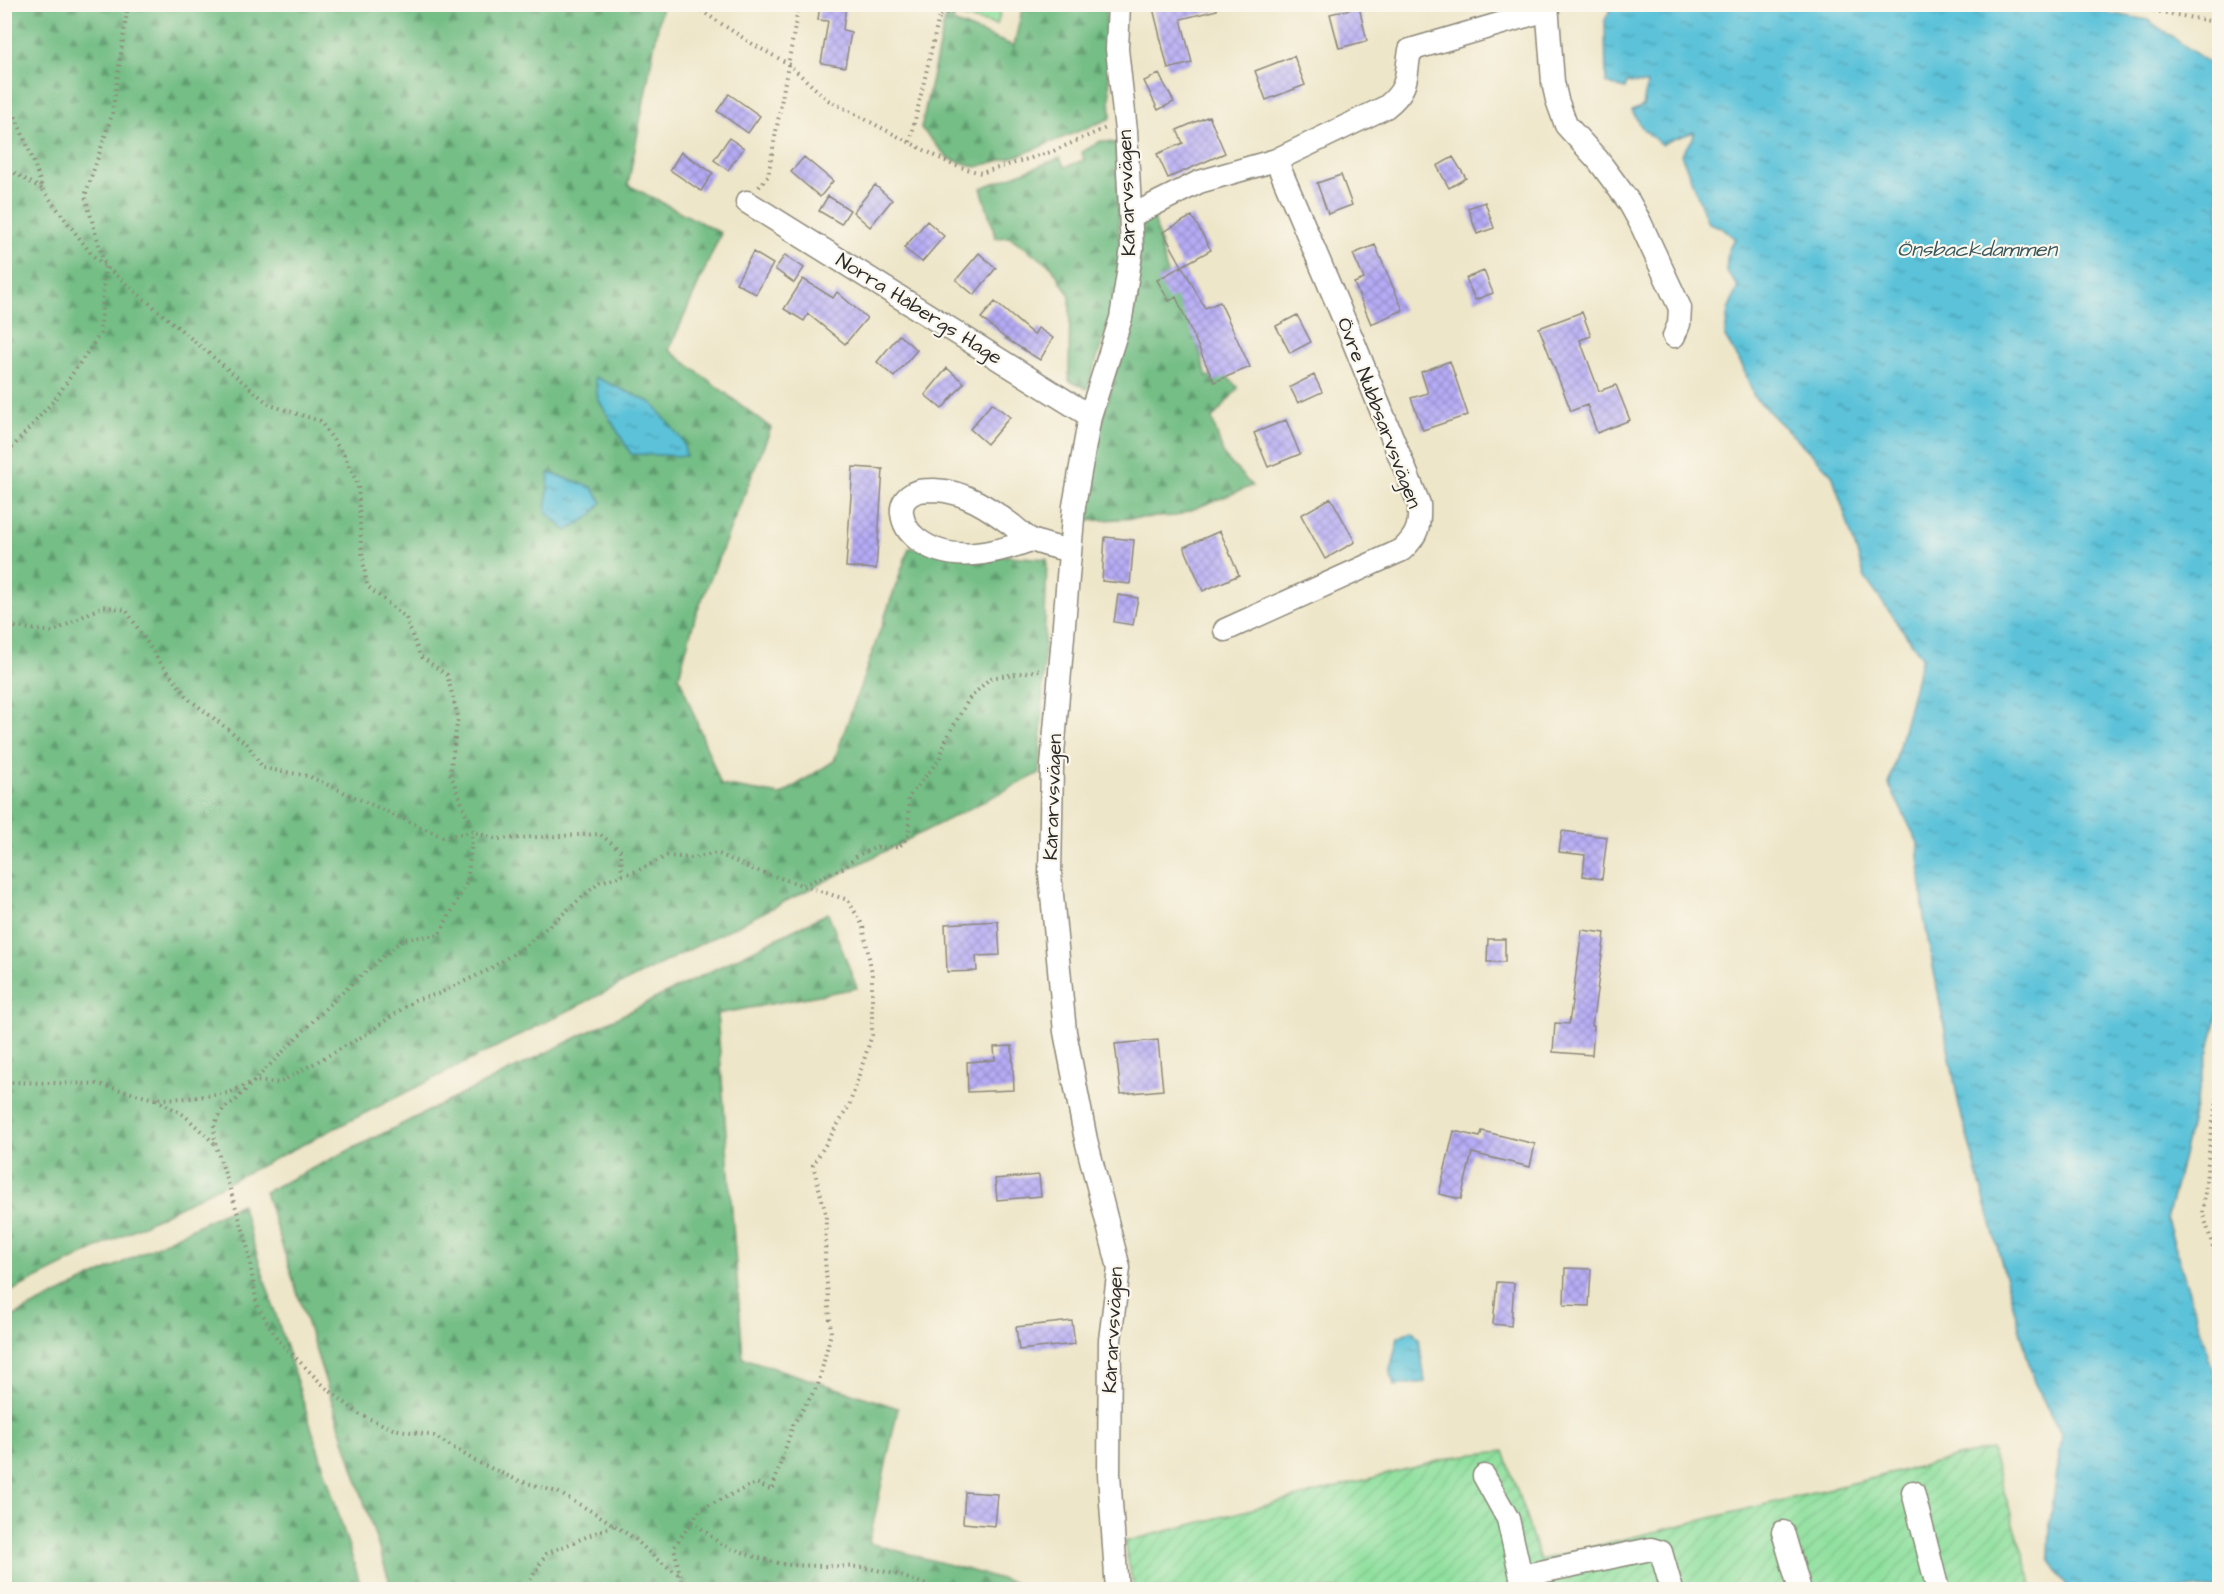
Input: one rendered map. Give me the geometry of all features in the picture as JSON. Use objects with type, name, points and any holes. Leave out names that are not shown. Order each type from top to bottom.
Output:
[{"type":"street","name":"Kårarvsvägen","points":[[1117,1590],[1109,1474],[1109,1362],[1112,1311],[1119,1268],[1082,1121],[1065,1032],[1050,874],[1052,766],[1070,551],[1083,449],[1090,416],[1121,318],[1130,272],[1131,216],[1117,49],[1119,4]]},
{"type":"street","points":[[1131,216],[1198,183],[1276,160],[1386,107],[1399,97],[1406,81],[1410,50],[1547,7],[1553,82],[1566,125],[1598,160],[1629,202],[1640,222],[1680,308],[1679,324],[1674,336]]},
{"type":"street","name":"Övre Nubbsarvsvägen","points":[[1225,630],[1402,550],[1413,540],[1419,518],[1419,504],[1276,160]]},
{"type":"street","name":"Norra Håbergs Hage","points":[[747,202],[1090,416]]},
{"type":"street","points":[[1031,540],[974,555],[946,552],[919,541],[910,533],[903,521],[901,507],[913,493],[927,489],[953,492],[979,502],[1031,540],[1070,551]]},
{"type":"street","points":[[1484,1476],[1508,1519],[1522,1583],[1651,1549],[1661,1552],[1672,1590]]},
{"type":"street","points":[[1913,1492],[1938,1590]]},
{"type":"street","points":[[1783,1532],[1800,1590]]},
{"type":"path","points":[[4,457],[55,399],[100,334],[105,266],[85,195],[112,115],[128,4]]},
{"type":"path","points":[[691,4],[754,45],[787,63],[828,100],[953,165],[981,173],[1051,152],[1124,121]]},
{"type":"path","points":[[747,202],[768,176],[798,4]]},
{"type":"path","points":[[910,142],[942,4]]},
{"type":"path","points":[[2118,4],[2220,23]]},
{"type":"path","points":[[940,15],[956,10]]},
{"type":"path","points":[[4,103],[14,113],[43,190],[92,255],[270,405],[320,421],[344,455],[358,485],[361,546],[367,586],[406,618],[420,656],[447,675],[458,717],[450,773],[473,832],[467,882],[440,935],[403,939],[337,997],[236,1100],[223,1109],[214,1125],[215,1143],[246,1239],[257,1305],[278,1340],[324,1386],[359,1414],[393,1430],[434,1436],[477,1462],[517,1480],[557,1492],[636,1539],[655,1558],[678,1574]]},
{"type":"path","points":[[4,166],[43,190]]},
{"type":"path","points":[[4,622],[15,627],[53,632],[103,606],[126,610],[157,658],[190,700],[247,744],[263,768],[308,776],[443,837],[473,832],[497,839],[600,834],[621,851],[622,876]]},
{"type":"path","points":[[802,886],[845,867],[858,855],[878,847],[899,847],[909,835],[908,798],[939,760],[947,737],[969,699],[990,678],[1061,668]]},
{"type":"path","points":[[4,1082],[98,1084],[154,1098],[190,1098],[228,1093],[254,1081],[279,1083],[365,1035],[415,1000],[438,994],[488,970],[524,947],[600,882],[637,871],[667,856],[694,858],[717,853],[752,869],[848,900],[863,926],[872,973],[872,1035],[849,1106],[813,1165],[826,1215],[825,1260],[831,1333],[818,1385],[793,1425],[772,1490],[756,1483],[701,1509],[674,1547],[682,1590]]},
{"type":"path","points":[[2220,1086],[2211,1131],[2203,1213],[2220,1271]]},
{"type":"path","points":[[154,1098],[184,1115],[215,1143]]},
{"type":"path","points":[[692,1521],[722,1545],[755,1557],[786,1565],[863,1567],[895,1574],[941,1590]]},
{"type":"path","points":[[524,1590],[546,1554],[614,1525]]},
{"type":"green space","points":[[958,4],[1002,5],[997,25],[955,15]]},
{"type":"green space","points":[[5,5],[662,5],[628,185],[721,233],[669,350],[771,428],[695,617],[679,676],[721,785],[781,795],[834,761],[909,548],[1047,559],[1040,773],[12,1291],[5,1287],[4,911],[8,895],[4,894]]},
{"type":"green space","points":[[948,5],[955,5],[953,22],[1014,46],[1023,5],[1108,5],[1106,12],[1111,118],[1020,155],[976,167],[948,158],[921,128]]},
{"type":"green space","points":[[1101,141],[1116,143],[1121,285],[1087,389],[1069,381],[1070,296],[1052,267],[1010,237],[996,238],[981,188],[1060,158],[1065,167],[1084,160],[1082,152]]},
{"type":"green space","points":[[1154,217],[1167,273],[1183,294],[1207,377],[1223,372],[1238,388],[1212,419],[1224,456],[1252,486],[1176,516],[1083,521],[1087,474],[1136,301],[1141,219]]},
{"type":"green space","points":[[828,913],[857,988],[717,1014],[743,1358],[898,1408],[869,1543],[1038,1589],[392,1589],[265,1192]]},
{"type":"green space","points":[[241,1204],[362,1589],[5,1589],[5,1315],[10,1318]]},
{"type":"green space","points":[[1991,1449],[2034,1589],[1134,1589],[1124,1542],[1458,1456],[1504,1451],[1540,1560]]},
{"type":"water","name":"Önsbackdammen","points":[[1611,5],[2064,5],[2148,20],[2219,70],[2220,1005],[2167,1220],[2219,1391],[2219,1589],[2068,1589],[2049,1558],[2050,1524],[2062,1436],[2034,1382],[1959,1106],[1924,918],[1918,843],[1889,785],[1922,657],[1865,578],[1832,474],[1754,397],[1742,365],[1725,337],[1728,310],[1738,286],[1726,272],[1728,250],[1735,239],[1721,227],[1708,223],[1681,154],[1693,139],[1694,132],[1662,145],[1643,129],[1632,111],[1643,106],[1647,84],[1627,83],[1625,89],[1606,83],[1605,20]]},
{"type":"water","points":[[595,377],[652,403],[683,441],[686,456],[631,454],[598,399]]},
{"type":"water","points":[[549,473],[592,487],[602,502],[591,516],[567,531],[546,512]]},
{"type":"water","points":[[1412,1330],[1419,1338],[1425,1382],[1394,1386],[1390,1370],[1398,1337]]},
{"type":"building","points":[[820,4],[846,6],[843,30],[851,32],[845,67],[821,63],[828,21],[818,20]]},
{"type":"building","points":[[1152,4],[1216,4],[1217,10],[1181,19],[1192,63],[1168,69]]},
{"type":"building","points":[[1359,7],[1367,41],[1339,48],[1330,14]]},
{"type":"building","points":[[1294,56],[1305,85],[1266,100],[1255,71]]},
{"type":"building","points":[[1159,74],[1174,102],[1158,110],[1144,81]]},
{"type":"building","points":[[729,94],[760,116],[748,133],[717,111]]},
{"type":"building","points":[[1209,116],[1225,153],[1168,178],[1157,154],[1183,143],[1177,130]]},
{"type":"building","points":[[729,138],[744,148],[728,170],[714,160]]},
{"type":"building","points":[[681,152],[713,173],[701,191],[670,170]]},
{"type":"building","points":[[804,157],[833,181],[820,197],[791,172]]},
{"type":"building","points":[[1453,157],[1466,178],[1449,188],[1437,166]]},
{"type":"building","points":[[1341,175],[1352,205],[1328,214],[1317,183]]},
{"type":"building","points":[[875,185],[892,200],[870,227],[853,212]]},
{"type":"building","points":[[828,196],[850,210],[841,224],[819,211]]},
{"type":"building","points":[[1485,202],[1494,228],[1477,234],[1468,208]]},
{"type":"building","points":[[1192,216],[1211,250],[1182,266],[1163,232]]},
{"type":"building","points":[[927,221],[944,236],[922,262],[904,248]]},
{"type":"building","points":[[1375,245],[1403,310],[1371,324],[1354,283],[1364,279],[1353,254]]},
{"type":"building","points":[[753,252],[773,264],[756,294],[736,283]]},
{"type":"building","points":[[979,253],[996,268],[974,295],[956,280]]},
{"type":"building","points":[[785,255],[804,268],[794,283],[775,269]]},
{"type":"building","points":[[1182,266],[1205,308],[1220,302],[1250,367],[1214,382],[1176,297],[1169,301],[1157,280]]},
{"type":"building","points":[[1484,271],[1493,293],[1475,300],[1466,278]]},
{"type":"building","points":[[803,279],[833,298],[837,292],[867,318],[845,344],[808,314],[804,321],[784,309]]},
{"type":"building","points":[[995,302],[1034,335],[1038,328],[1053,338],[1040,360],[1005,338],[981,318]]},
{"type":"building","points":[[1582,312],[1591,336],[1580,340],[1599,391],[1616,385],[1630,420],[1597,433],[1587,405],[1571,411],[1539,328]]},
{"type":"building","points":[[1297,315],[1311,342],[1290,353],[1276,326]]},
{"type":"building","points":[[899,335],[917,350],[894,377],[877,362]]},
{"type":"building","points":[[1450,361],[1468,415],[1423,430],[1411,398],[1428,393],[1421,372]]},
{"type":"building","points":[[947,368],[964,383],[942,409],[925,395]]},
{"type":"building","points":[[1314,375],[1322,392],[1298,403],[1290,387]]},
{"type":"building","points":[[992,403],[1010,417],[987,444],[970,429]]},
{"type":"building","points":[[1286,420],[1300,454],[1268,467],[1254,433]]},
{"type":"building","points":[[853,467],[883,469],[876,569],[846,567]]},
{"type":"building","points":[[1331,498],[1355,542],[1325,559],[1301,515]]},
{"type":"building","points":[[1220,531],[1239,575],[1203,591],[1184,547]]},
{"type":"building","points":[[1105,537],[1134,540],[1130,584],[1102,581]]},
{"type":"building","points":[[1118,595],[1138,598],[1133,625],[1114,622]]},
{"type":"building","points":[[1562,831],[1607,837],[1602,879],[1583,876],[1585,855],[1559,852]]},
{"type":"building","points":[[998,921],[1000,955],[976,956],[977,971],[947,972],[945,924]]},
{"type":"building","points":[[1582,930],[1605,933],[1592,1026],[1594,1026],[1592,1055],[1553,1052],[1555,1023],[1569,1024]]},
{"type":"building","points":[[1488,939],[1505,939],[1505,962],[1487,962]]},
{"type":"building","points":[[1158,1040],[1163,1090],[1121,1094],[1115,1044]]},
{"type":"building","points":[[1012,1046],[1014,1090],[968,1092],[967,1062],[995,1060],[994,1047]]},
{"type":"building","points":[[1454,1131],[1480,1137],[1482,1131],[1535,1144],[1530,1167],[1472,1153],[1461,1199],[1439,1194]]},
{"type":"building","points":[[1039,1175],[1041,1196],[997,1200],[995,1179]]},
{"type":"building","points":[[1565,1268],[1591,1269],[1589,1306],[1564,1305]]},
{"type":"building","points":[[1497,1282],[1514,1283],[1511,1326],[1493,1324]]},
{"type":"building","points":[[1072,1321],[1075,1344],[1019,1350],[1016,1327]]},
{"type":"building","points":[[965,1492],[998,1494],[995,1526],[963,1523]]}]
